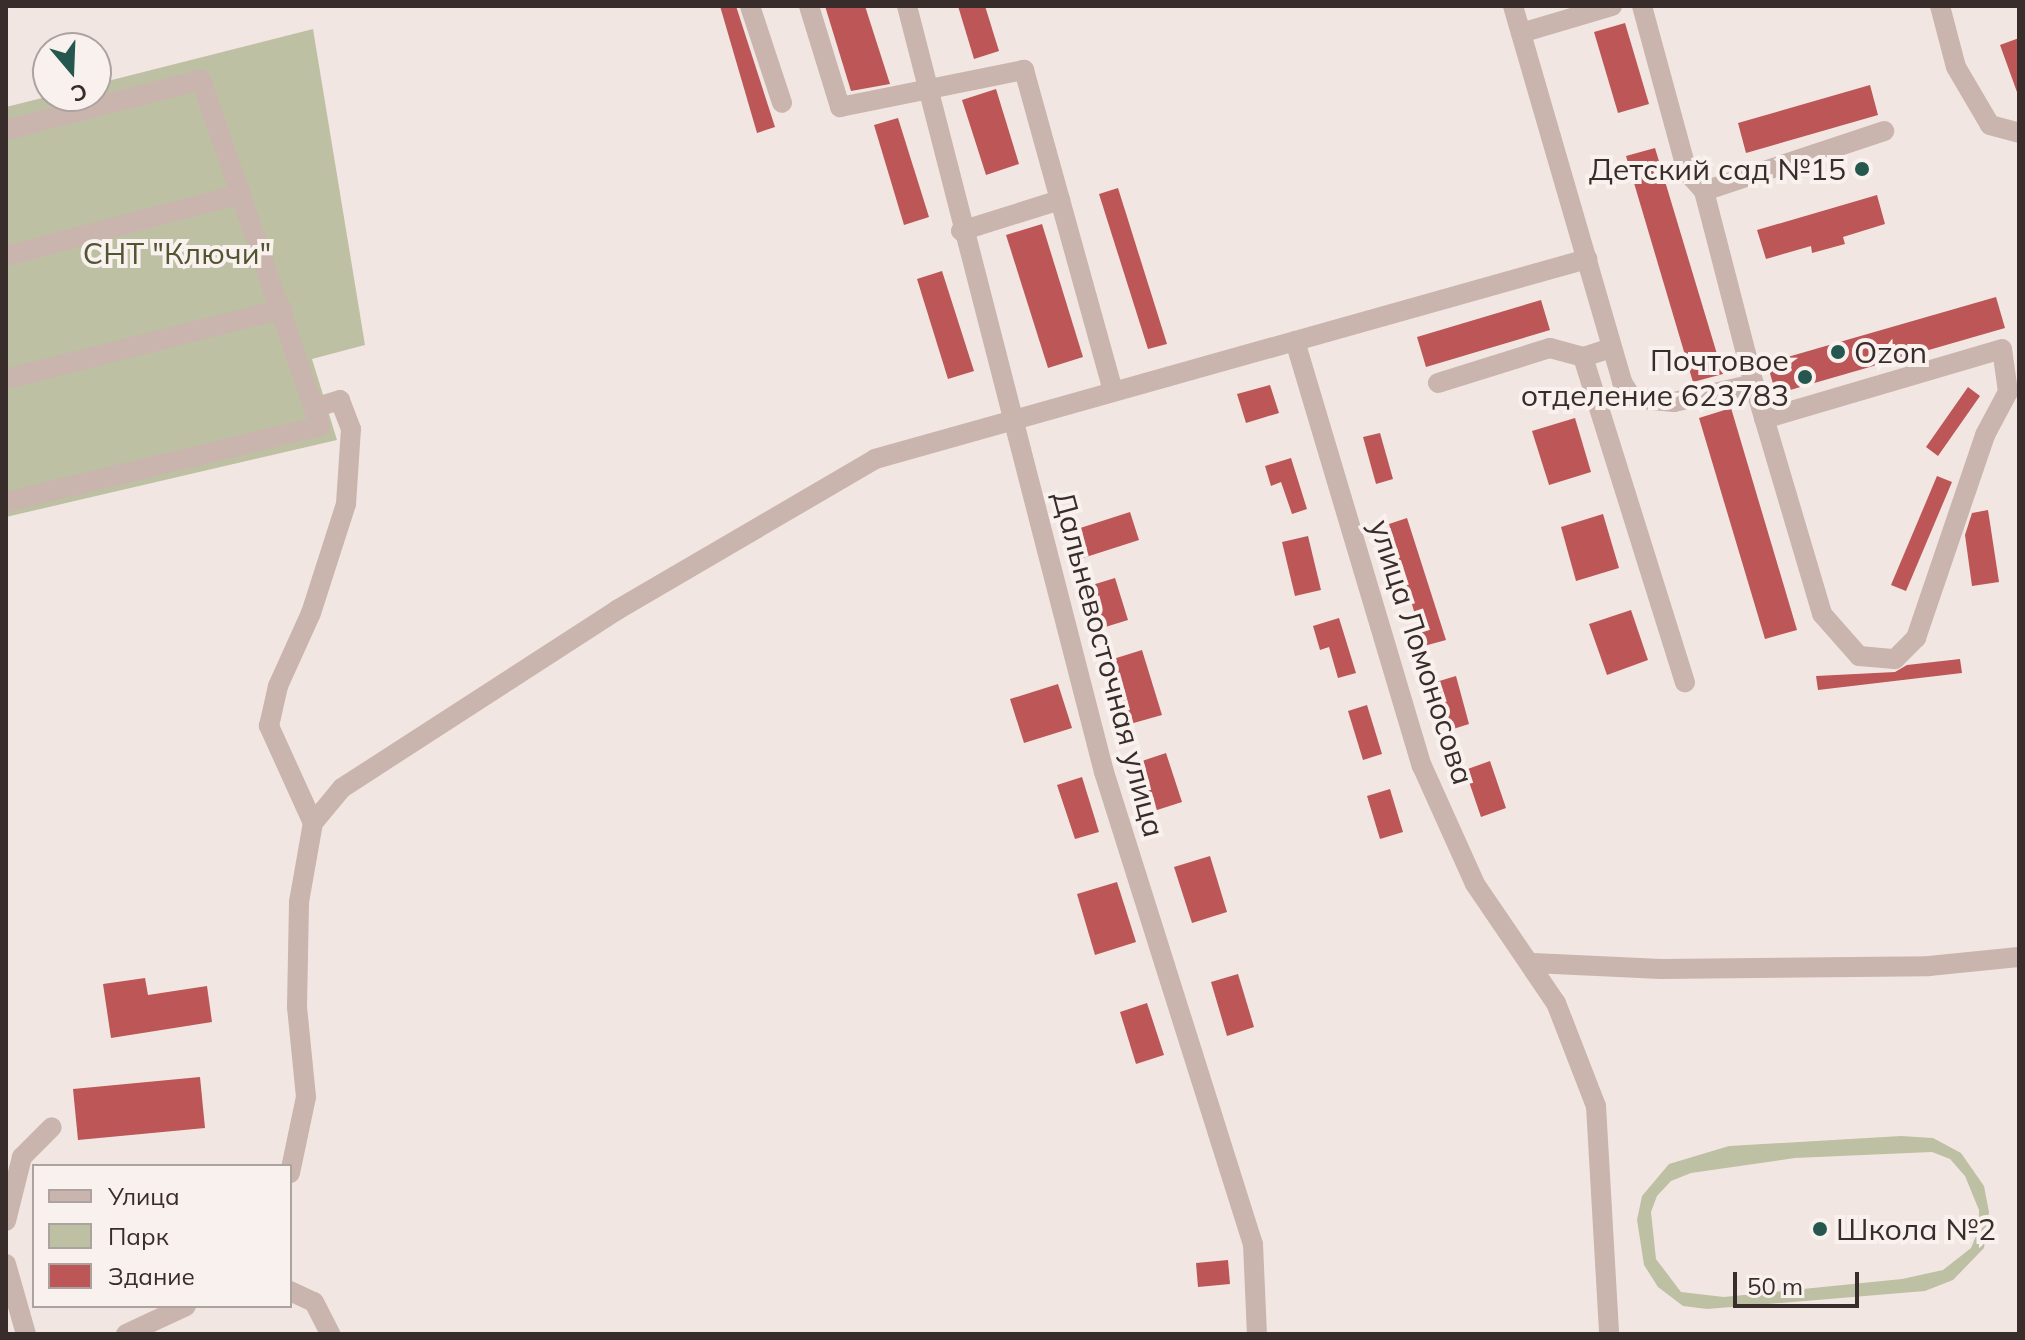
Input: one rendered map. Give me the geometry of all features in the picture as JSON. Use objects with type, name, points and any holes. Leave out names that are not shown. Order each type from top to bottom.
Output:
[{"type":"street","points":[[750,6],[782,103]]},
{"type":"street","points":[[809,6],[840,107],[1024,70],[1113,390]]},
{"type":"street","name":"Дальневосточная улица","points":[[907,6],[961,231],[1104,772],[1253,1244],[1257,1334]]},
{"type":"street","points":[[1513,6],[1611,348],[1632,398],[1674,402],[1754,384]]},
{"type":"street","points":[[1521,33],[1612,6]]},
{"type":"street","points":[[1642,6],[1687,172],[1704,191],[1754,384],[1764,419],[1822,614],[1859,656],[1895,659],[1916,638],[1985,435],[2008,392],[2002,349],[1764,419]]},
{"type":"street","points":[[1940,6],[1956,67],[1990,125],[2019,133]]},
{"type":"street","points":[[6,130],[201,80],[317,407],[320,426],[6,502]]},
{"type":"street","points":[[1704,191],[1884,131]]},
{"type":"street","points":[[6,256],[241,194]]},
{"type":"street","points":[[961,231],[1060,200]]},
{"type":"street","points":[[292,1164],[306,1097],[297,1007],[299,902],[313,823],[342,788],[776,514],[875,459],[1587,259]]},
{"type":"street","points":[[6,379],[282,309]]},
{"type":"street","name":"улица Ломоносова","points":[[1295,341],[1422,766],[1475,884],[1533,963],[1556,1003],[1596,1106],[1609,1334]]},
{"type":"street","points":[[1438,383],[1550,348],[1583,357],[1611,348]]},
{"type":"street","points":[[1583,357],[1685,682]]},
{"type":"street","points":[[313,823],[269,726],[278,686],[311,613],[346,504],[351,429],[340,400],[317,407]]},
{"type":"street","points":[[1533,963],[1661,969],[1929,966],[2019,957]]},
{"type":"street","points":[[6,1221],[22,1157],[52,1127]]},
{"type":"street","points":[[6,1264],[26,1334]]},
{"type":"street","points":[[292,1292],[314,1302],[330,1334]]},
{"type":"street","points":[[126,1334],[182,1308]]},
{"type":"green space","name":"СНТ \"Ключи\"","points":[[313,29],[365,345],[312,359],[337,440],[6,517],[6,107],[32,100],[32,112],[112,112],[112,80]]},
{"type":"green space","points":[[1901,1136],[1933,1138],[1961,1153],[1984,1186],[1989,1212],[1984,1248],[1953,1280],[1925,1291],[1707,1309],[1683,1306],[1658,1287],[1644,1265],[1637,1220],[1642,1196],[1669,1164],[1729,1146]],"holes":[[[1932,1152],[1950,1159],[1965,1176],[1979,1210],[1979,1229],[1971,1248],[1943,1270],[1902,1279],[1724,1297],[1681,1292],[1656,1259],[1651,1212],[1657,1196],[1671,1181],[1691,1173],[1795,1158]]]},
{"type":"building","points":[[720,6],[736,6],[775,127],[757,133]]},
{"type":"building","points":[[825,6],[865,6],[890,84],[851,91]]},
{"type":"building","points":[[958,6],[985,6],[999,51],[974,59]]},
{"type":"building","points":[[1625,23],[1649,104],[1618,113],[1594,32]]},
{"type":"building","points":[[2019,38],[2019,92],[2017,92],[2000,45]]},
{"type":"building","points":[[1870,85],[1878,115],[1746,153],[1738,123]]},
{"type":"building","points":[[996,89],[1019,164],[986,175],[962,100]]},
{"type":"building","points":[[898,118],[929,217],[904,225],[874,125]]},
{"type":"building","points":[[1655,148],[1723,374],[1693,382],[1626,156]]},
{"type":"building","points":[[1118,188],[1167,344],[1148,349],[1099,194]]},
{"type":"building","points":[[1877,195],[1885,224],[1843,237],[1845,244],[1812,253],[1811,246],[1766,259],[1757,230]]},
{"type":"building","points":[[1042,224],[1083,357],[1048,368],[1006,235]]},
{"type":"building","points":[[942,271],[974,371],[948,379],[917,279]]},
{"type":"building","points":[[1996,297],[2005,328],[1776,394],[1767,363]]},
{"type":"building","points":[[1541,300],[1550,330],[1426,367],[1417,337]]},
{"type":"building","points":[[1270,385],[1279,413],[1246,423],[1237,394]]},
{"type":"building","points":[[1968,387],[1980,396],[1938,456],[1926,447]]},
{"type":"building","points":[[1731,408],[1797,630],[1765,639],[1699,418]]},
{"type":"building","points":[[1575,418],[1591,472],[1549,485],[1532,431]]},
{"type":"building","points":[[1380,433],[1393,479],[1376,484],[1363,437]]},
{"type":"building","points":[[1291,458],[1307,509],[1292,514],[1281,482],[1271,486],[1265,466]]},
{"type":"building","points":[[1937,476],[1952,482],[1906,591],[1891,585]]},
{"type":"building","points":[[1988,510],[1999,582],[1972,586],[1965,535],[1972,513]]},
{"type":"building","points":[[1130,512],[1139,540],[1083,558],[1074,530]]},
{"type":"building","points":[[1603,514],[1619,568],[1576,581],[1561,527]]},
{"type":"building","points":[[1407,518],[1446,640],[1424,646],[1389,524]]},
{"type":"building","points":[[1308,536],[1321,590],[1295,596],[1282,542]]},
{"type":"building","points":[[1115,578],[1128,620],[1102,628],[1089,586]]},
{"type":"building","points":[[1631,610],[1648,660],[1607,675],[1589,624]]},
{"type":"building","points":[[1339,618],[1356,673],[1338,678],[1329,647],[1320,650],[1313,626]]},
{"type":"building","points":[[1142,650],[1162,715],[1130,724],[1110,660]]},
{"type":"building","points":[[1960,659],[1962,673],[1818,690],[1816,676],[1895,672],[1907,665]]},
{"type":"building","points":[[1456,676],[1469,724],[1450,730],[1436,682]]},
{"type":"building","points":[[1058,684],[1072,728],[1024,743],[1010,699]]},
{"type":"building","points":[[1367,705],[1382,754],[1363,760],[1348,711]]},
{"type":"building","points":[[1166,753],[1182,802],[1154,811],[1139,762]]},
{"type":"building","points":[[1490,761],[1506,808],[1481,817],[1465,770]]},
{"type":"building","points":[[1082,777],[1099,832],[1075,839],[1057,785]]},
{"type":"building","points":[[1390,789],[1403,832],[1380,839],[1367,796]]},
{"type":"building","points":[[1210,856],[1227,912],[1192,923],[1174,867]]},
{"type":"building","points":[[1117,882],[1136,942],[1095,955],[1077,894]]},
{"type":"building","points":[[1238,974],[1254,1027],[1227,1036],[1211,982]]},
{"type":"building","points":[[145,978],[148,995],[207,986],[212,1022],[111,1038],[103,984]]},
{"type":"building","points":[[1147,1003],[1164,1055],[1136,1064],[1120,1012]]},
{"type":"building","points":[[200,1077],[205,1128],[78,1140],[73,1089]]},
{"type":"building","points":[[1228,1260],[1230,1284],[1198,1287],[1196,1263]]},
{"type":"place","name":"Детский сад №15","points":[[1862,169]]},
{"type":"place","name":"Ozon","points":[[1838,352]]},
{"type":"place","name":"Почтовое отделение 623783","points":[[1805,377]]},
{"type":"place","name":"Школа №2","points":[[1820,1229]]}]
